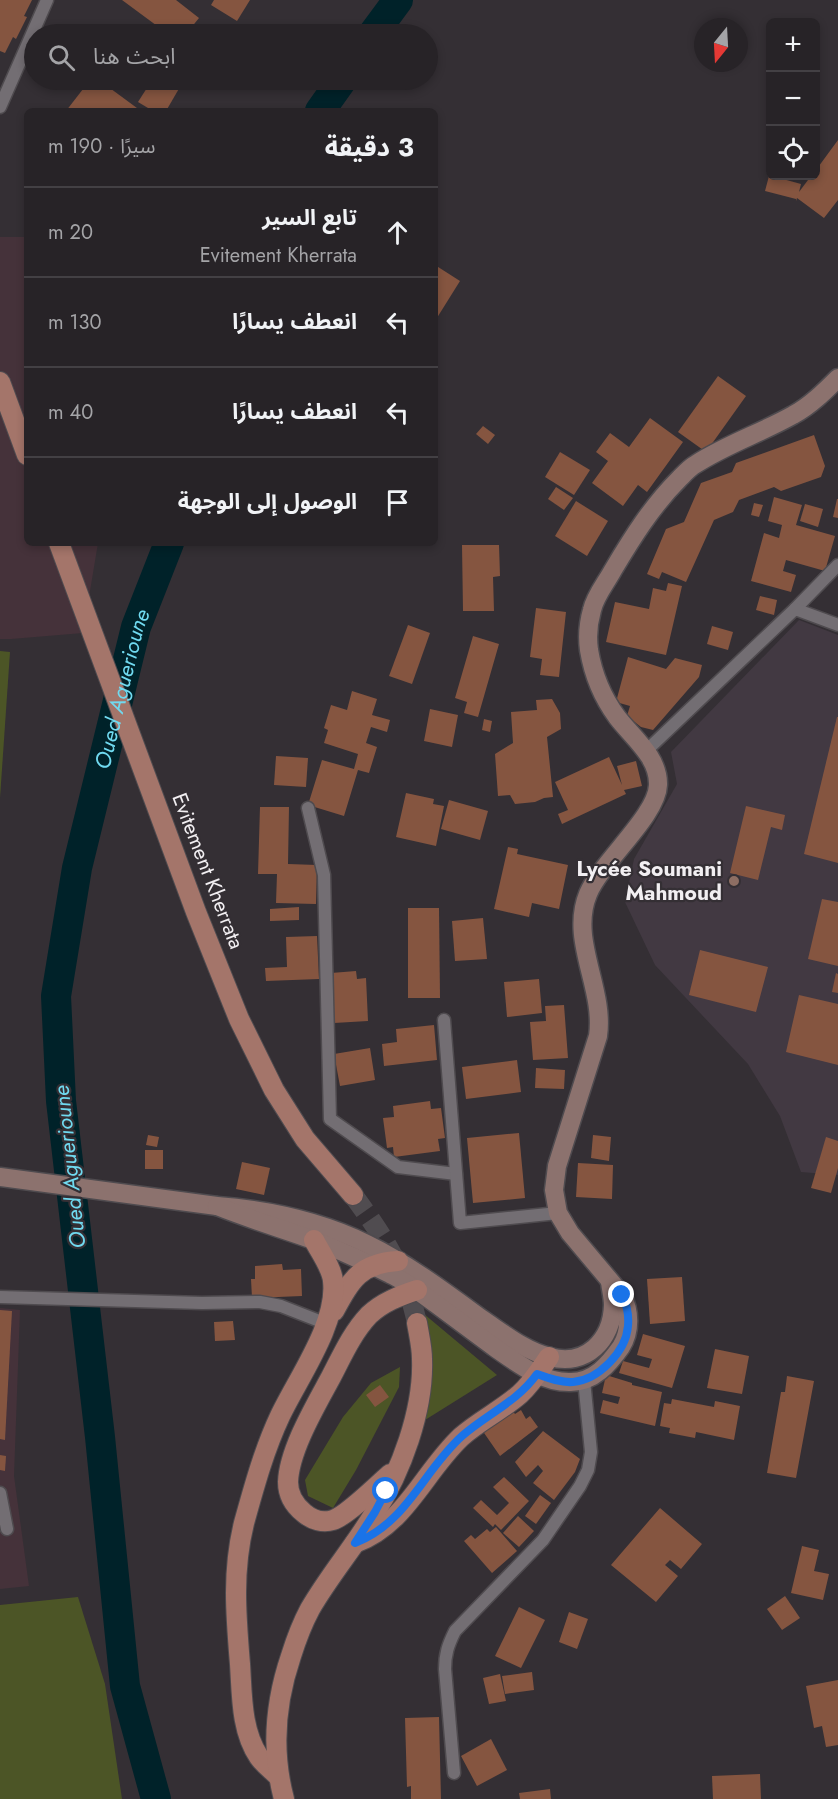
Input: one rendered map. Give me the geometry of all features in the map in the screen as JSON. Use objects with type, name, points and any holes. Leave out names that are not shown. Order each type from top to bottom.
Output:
[{"type":"main road","points":[[217,1206],[253,1221],[314,1240],[396,1276],[512,1360],[537,1374],[558,1381],[584,1380],[598,1373],[614,1357],[628,1328],[626,1302],[570,1233],[558,1213],[554,1190],[557,1166],[598,1036],[600,1020],[598,1000],[585,952],[582,928],[583,910],[588,892],[656,798],[658,784],[655,767],[646,751],[616,716],[598,685],[587,635],[592,608],[635,533],[666,492],[693,465],[727,446],[794,415],[823,393],[838,378]]},
{"type":"main road","points":[[0,382],[24,447]]},
{"type":"main road","name":"Evitement Kherrata","points":[[60,546],[196,912],[239,1019],[273,1090],[305,1139],[353,1195]]},
{"type":"main road","points":[[0,1177],[274,1212],[316,1224],[366,1244],[398,1261],[513,1340],[549,1357],[575,1358],[597,1347],[611,1318],[613,1304],[610,1282]]},
{"type":"main road","points":[[314,1240],[333,1280],[327,1324]]},
{"type":"main road","points":[[278,1776],[260,1758],[253,1746],[244,1709],[235,1615],[235,1582],[243,1527],[262,1460],[280,1416],[348,1286],[356,1275],[373,1265],[398,1261]]},
{"type":"main road","points":[[397,1469],[334,1520],[319,1521],[305,1514],[294,1503],[288,1489],[291,1461],[297,1444],[356,1332],[368,1317],[388,1300],[417,1290]]},
{"type":"main road","points":[[284,1799],[278,1776],[276,1742],[279,1697],[298,1635],[310,1609],[375,1512],[397,1469],[411,1433],[419,1400],[423,1357],[417,1323]]},
{"type":"main road","points":[[355,1543],[387,1526],[462,1436],[519,1395],[549,1357]]},
{"type":"street","points":[[36,24],[47,0]]},
{"type":"street","points":[[0,106],[24,52]]},
{"type":"street","points":[[646,751],[838,565]]},
{"type":"street","points":[[795,609],[838,625]]},
{"type":"street","points":[[308,808],[324,875],[330,1119],[398,1167],[456,1174]]},
{"type":"street","points":[[444,1020],[460,1223],[558,1213]]},
{"type":"street","points":[[6,1298],[271,1304],[327,1324]]},
{"type":"street","points":[[454,1773],[445,1669],[447,1646],[455,1631],[543,1540],[584,1478],[591,1452],[584,1380]]},
{"type":"street","points":[[0,1493],[7,1529]]},
{"type":"shaded area","points":[[0,237],[24,237],[24,546],[98,546],[83,633],[0,639]]},
{"type":"shaded area","name":"Lycée Soumani Mahmoud","points":[[799,620],[838,635],[838,1175],[801,1172],[780,1116],[748,1064],[655,965],[625,902],[634,859],[677,784],[671,752]]},
{"type":"shaded area","points":[[0,1308],[20,1310],[14,1476],[29,1586],[0,1589]]},
{"type":"green space","points":[[0,651],[10,652],[0,798]]},
{"type":"green space","points":[[424,1314],[497,1375],[425,1420],[430,1351]]},
{"type":"green space","points":[[400,1367],[399,1387],[356,1470],[333,1508],[308,1496],[305,1480],[343,1417],[371,1383]]},
{"type":"green space","points":[[78,1597],[105,1684],[122,1799],[0,1799],[0,1605]]},
{"type":"building","points":[[0,0],[32,0],[24,16],[27,17],[16,39],[13,37],[5,53],[0,51]]},
{"type":"building","points":[[122,0],[176,0],[199,18],[194,24],[154,24]]},
{"type":"building","points":[[214,0],[250,0],[237,21],[211,5]]},
{"type":"building","points":[[82,90],[113,90],[137,108],[68,108]]},
{"type":"building","points":[[146,90],[178,90],[168,108],[148,108],[138,102]]},
{"type":"building","points":[[838,140],[838,200],[824,218],[797,198],[796,201],[796,199],[765,191],[768,180],[786,180],[801,184],[799,192],[808,180],[820,180],[820,165]]},
{"type":"building","points":[[438,267],[460,281],[438,316]]},
{"type":"building","points":[[718,376],[746,396],[706,452],[678,432]]},
{"type":"building","points":[[650,418],[683,442],[647,492],[638,485],[623,506],[592,483],[608,461],[596,452],[610,433],[629,447]]},
{"type":"building","points":[[483,426],[495,435],[488,444],[476,434]]},
{"type":"building","points":[[814,435],[825,466],[821,477],[781,491],[774,487],[739,500],[733,512],[714,520],[686,582],[662,572],[659,579],[647,574],[666,529],[684,522],[701,483],[732,472],[736,463]]},
{"type":"building","points":[[560,452],[590,470],[574,495],[545,477]]},
{"type":"building","points":[[556,487],[573,498],[564,510],[548,499]]},
{"type":"building","points":[[774,497],[802,505],[796,525],[835,536],[825,571],[786,560],[783,571],[796,575],[791,592],[751,581],[764,533],[779,538],[782,525],[768,521]]},
{"type":"building","points":[[838,499],[838,518],[833,517]]},
{"type":"building","points":[[576,501],[608,521],[587,556],[555,536]]},
{"type":"building","points":[[754,503],[763,505],[759,517],[751,515]]},
{"type":"building","points":[[805,504],[823,509],[818,527],[800,521]]},
{"type":"building","points":[[462,545],[499,545],[500,576],[493,577],[494,611],[463,611]]},
{"type":"building","points":[[668,583],[682,586],[666,655],[606,642],[615,602],[649,609],[653,588],[666,591]]},
{"type":"building","points":[[760,596],[777,600],[774,615],[756,610]]},
{"type":"building","points":[[536,608],[566,612],[559,677],[540,675],[542,659],[530,657]]},
{"type":"building","points":[[408,625],[430,633],[412,684],[389,676]]},
{"type":"building","points":[[712,626],[733,632],[728,650],[707,644]]},
{"type":"building","points":[[473,636],[499,644],[478,717],[464,713],[467,702],[455,698]]},
{"type":"building","points":[[628,657],[666,669],[675,658],[702,665],[699,677],[653,730],[641,727],[627,716],[630,706],[616,702]]},
{"type":"building","points":[[352,691],[377,699],[372,715],[390,720],[387,732],[371,727],[366,743],[377,747],[369,773],[358,770],[344,816],[308,805],[322,760],[354,769],[358,754],[324,743],[328,730],[324,728],[331,705],[347,710]]},
{"type":"building","points":[[552,699],[560,713],[561,729],[547,737],[553,797],[515,804],[510,795],[498,796],[495,754],[513,743],[511,712],[537,710],[536,700]]},
{"type":"building","points":[[430,709],[458,715],[452,747],[424,741]]},
{"type":"building","points":[[838,717],[838,863],[804,854]]},
{"type":"building","points":[[484,719],[492,721],[490,732],[482,730]]},
{"type":"building","points":[[276,756],[308,758],[306,787],[274,785]]},
{"type":"building","points":[[609,757],[622,785],[617,766],[636,761],[642,786],[624,790],[626,794],[562,824],[558,814],[568,810],[555,782]]},
{"type":"building","points":[[406,793],[434,799],[433,804],[444,806],[436,846],[396,837]]},
{"type":"building","points":[[449,800],[488,811],[480,840],[441,829]]},
{"type":"building","points":[[746,806],[785,815],[782,830],[771,827],[758,880],[730,873]]},
{"type":"building","points":[[260,807],[289,807],[288,864],[317,865],[316,904],[276,903],[277,874],[258,874]]},
{"type":"building","points":[[508,847],[518,849],[517,854],[568,865],[559,909],[532,903],[529,917],[494,909]]},
{"type":"building","points":[[822,899],[838,902],[838,966],[808,959]]},
{"type":"building","points":[[299,907],[299,920],[270,921],[270,909]]},
{"type":"building","points":[[408,908],[439,908],[440,998],[408,998]]},
{"type":"building","points":[[483,918],[487,959],[455,961],[452,921]]},
{"type":"building","points":[[317,936],[319,979],[266,981],[265,968],[287,967],[286,937]]},
{"type":"building","points":[[700,950],[768,967],[756,1012],[689,995]]},
{"type":"building","points":[[356,971],[357,979],[366,978],[368,1021],[334,1023],[331,973]]},
{"type":"building","points":[[836,973],[838,974],[838,993],[832,992]]},
{"type":"building","points":[[539,979],[542,1013],[507,1017],[504,982]]},
{"type":"building","points":[[799,995],[838,1004],[838,1065],[786,1052]]},
{"type":"building","points":[[564,1005],[568,1058],[533,1060],[530,1022],[546,1021],[545,1006]]},
{"type":"building","points":[[434,1025],[437,1060],[384,1066],[382,1044],[397,1042],[396,1029]]},
{"type":"building","points":[[370,1048],[375,1080],[340,1086],[334,1054]]},
{"type":"building","points":[[517,1060],[521,1092],[466,1099],[462,1067]]},
{"type":"building","points":[[536,1068],[565,1070],[564,1089],[535,1088]]},
{"type":"building","points":[[430,1101],[431,1109],[441,1108],[445,1138],[438,1139],[440,1151],[394,1157],[393,1147],[387,1148],[383,1118],[394,1117],[393,1106]]},
{"type":"building","points":[[519,1133],[525,1198],[473,1203],[467,1138]]},
{"type":"building","points":[[148,1135],[159,1137],[157,1147],[146,1145]]},
{"type":"building","points":[[593,1135],[611,1137],[609,1161],[591,1158]]},
{"type":"building","points":[[826,1137],[838,1141],[838,1168],[831,1193],[811,1188]]},
{"type":"building","points":[[145,1150],[163,1150],[163,1169],[145,1169]]},
{"type":"building","points":[[242,1162],[270,1168],[264,1195],[236,1189]]},
{"type":"building","points":[[578,1163],[613,1165],[612,1199],[576,1197]]},
{"type":"building","points":[[282,1264],[283,1270],[301,1269],[302,1296],[252,1298],[251,1279],[255,1279],[255,1266]]},
{"type":"building","points":[[682,1277],[685,1321],[650,1324],[647,1279]]},
{"type":"building","points":[[0,1310],[12,1311],[5,1440],[0,1439]]},
{"type":"building","points":[[233,1321],[235,1340],[215,1341],[214,1322]]},
{"type":"building","points":[[643,1334],[685,1346],[672,1388],[619,1373],[623,1361],[649,1368],[652,1359],[637,1355]]},
{"type":"building","points":[[715,1349],[749,1356],[742,1394],[707,1388]]},
{"type":"building","points":[[606,1375],[632,1383],[632,1385],[662,1392],[655,1426],[600,1413],[603,1400],[618,1404],[620,1397],[602,1393]]},
{"type":"building","points":[[787,1376],[814,1381],[796,1478],[767,1473],[781,1392],[785,1392]]},
{"type":"building","points":[[380,1385],[389,1397],[375,1407],[366,1395]]},
{"type":"building","points":[[672,1399],[714,1407],[715,1401],[740,1406],[734,1440],[696,1432],[695,1438],[669,1433],[670,1428],[660,1426],[664,1403],[671,1404]]},
{"type":"building","points":[[512,1410],[515,1414],[521,1410],[526,1419],[530,1416],[538,1427],[500,1456],[482,1430]]},
{"type":"building","points":[[543,1431],[580,1459],[575,1472],[554,1500],[533,1483],[543,1471],[538,1465],[526,1477],[515,1462]]},
{"type":"building","points":[[0,1455],[6,1456],[5,1471],[0,1470]]},
{"type":"building","points":[[504,1477],[529,1501],[501,1530],[495,1524],[493,1527],[473,1508],[481,1500],[497,1515],[509,1503],[493,1487]]},
{"type":"building","points":[[540,1495],[551,1503],[536,1524],[525,1516]]},
{"type":"building","points":[[660,1508],[702,1544],[681,1569],[670,1560],[665,1565],[678,1576],[656,1602],[611,1565]]},
{"type":"building","points":[[518,1516],[534,1531],[519,1547],[503,1533]]},
{"type":"building","points":[[496,1527],[517,1551],[492,1573],[464,1541],[471,1535],[475,1539],[487,1529],[490,1532]]},
{"type":"building","points":[[802,1546],[819,1550],[814,1571],[829,1574],[823,1600],[791,1593]]},
{"type":"building","points":[[785,1596],[800,1618],[782,1630],[767,1609]]},
{"type":"building","points":[[519,1607],[545,1620],[521,1668],[495,1656]]},
{"type":"building","points":[[569,1612],[588,1619],[577,1649],[559,1642]]},
{"type":"building","points":[[532,1672],[534,1690],[505,1694],[502,1676]]},
{"type":"building","points":[[500,1674],[506,1701],[489,1704],[483,1678]]},
{"type":"building","points":[[838,1680],[838,1745],[826,1747],[822,1726],[814,1728],[806,1686]]},
{"type":"building","points":[[439,1717],[441,1799],[411,1799],[411,1786],[407,1787],[405,1718]]},
{"type":"building","points":[[491,1739],[507,1770],[477,1786],[461,1756]]},
{"type":"building","points":[[760,1774],[761,1799],[713,1799],[712,1776]]},
{"type":"building","points":[[550,1789],[551,1799],[520,1799],[519,1793]]},
{"type":"waterway","name":"Oued Aguerioune","points":[[380,24],[398,0]]},
{"type":"waterway","name":"Oued Aguerioune","points":[[322,108],[335,90]]},
{"type":"waterway","name":"Oued Aguerioune","points":[[156,1799],[125,1686],[100,1437],[61,1101],[56,996],[77,868],[136,627],[168,546]]},
{"type":"tunnel","points":[[353,1195],[375,1225],[392,1255],[407,1287],[417,1323]]},
{"type":"place","name":"Lycée Soumani Mahmoud","points":[[734,881]]},
{"type":"route","points":[[386,1491],[355,1543],[387,1526],[453,1445],[519,1395],[537,1374],[558,1381],[572,1382],[584,1380],[598,1373],[614,1357],[628,1328],[626,1302],[622,1295]]}]
